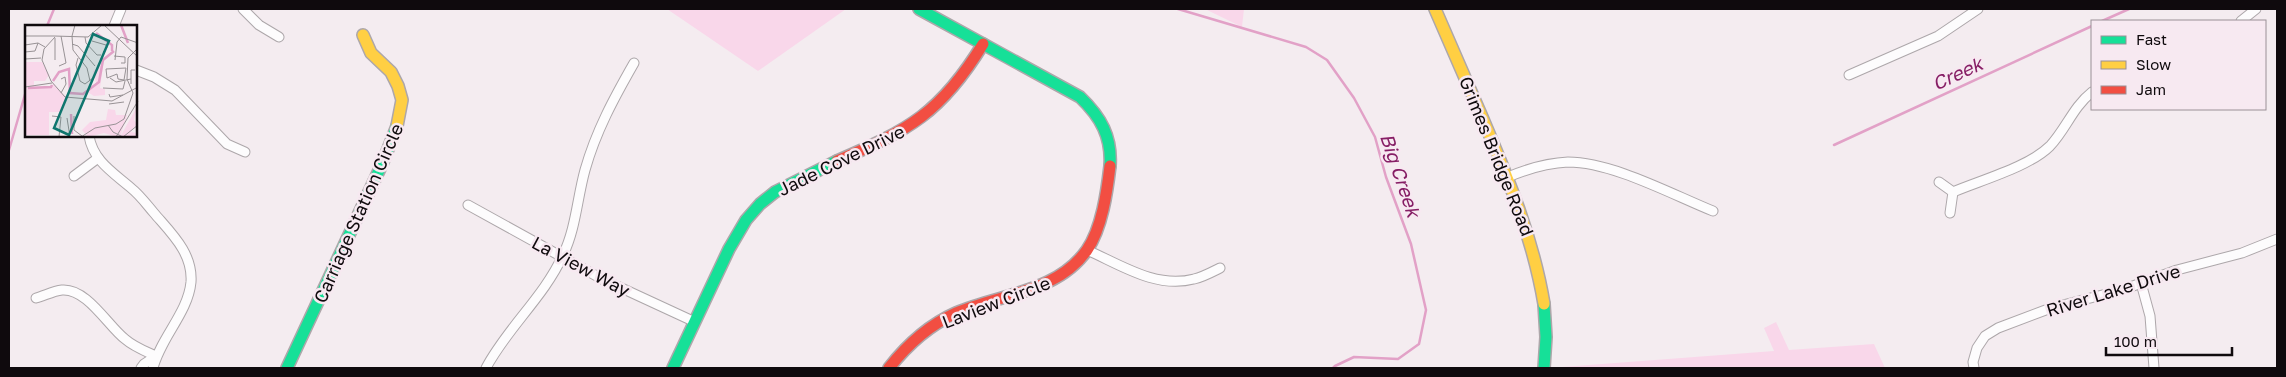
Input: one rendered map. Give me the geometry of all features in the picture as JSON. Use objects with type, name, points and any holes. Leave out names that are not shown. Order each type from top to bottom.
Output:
[{"type":"street","points":[[114,25],[121,9]]},
{"type":"street","points":[[243,9],[259,25],[279,36]]},
{"type":"street","name":"Laview Circle","points":[[889,368],[909,345],[946,318],[966,309],[1053,280],[1072,268],[1087,250],[1097,227],[1111,166],[1110,144],[1104,125],[1093,109],[1080,97],[919,9]]},
{"type":"street","name":"Grimes Bridge Road","points":[[1435,9],[1526,222],[1538,266],[1544,310],[1544,368]]},
{"type":"street","points":[[1850,75],[1938,36],[1978,9]]},
{"type":"street","points":[[2242,20],[2256,9]]},
{"type":"street","name":"Carriage Station Circle","points":[[287,368],[383,162],[400,120],[402,100],[398,86],[391,72],[371,53],[362,35]]},
{"type":"street","name":"Jade Cove Drive","points":[[673,368],[736,234],[759,204],[789,182],[892,137],[920,121],[955,88],[970,68],[983,44]]},
{"type":"street","points":[[486,368],[510,329],[548,281],[562,257],[574,225],[585,173],[595,140],[608,108],[634,63]]},
{"type":"street","points":[[138,71],[154,77],[175,90],[227,144],[245,152]]},
{"type":"street","points":[[1953,192],[2040,154],[2056,139],[2076,108],[2091,93]]},
{"type":"street","points":[[89,138],[90,144],[98,158],[132,189],[178,239],[188,261],[191,280],[189,292],[156,356],[154,368]]},
{"type":"street","points":[[74,176],[98,158]]},
{"type":"street","points":[[1508,177],[1548,164],[1568,162],[1590,164],[1615,171],[1713,211]]},
{"type":"street","points":[[1939,182],[1953,192]]},
{"type":"street","points":[[1950,213],[1953,192]]},
{"type":"street","name":"La View Way","points":[[468,205],[602,279],[695,322]]},
{"type":"street","name":"River Lake Drive","points":[[1974,368],[1973,362],[1977,348],[1985,336],[1998,328],[2051,308],[2141,283],[2177,270],[2242,253],[2277,239]]},
{"type":"street","points":[[1087,250],[1150,278],[1164,282],[1196,279],[1220,268]]},
{"type":"street","points":[[2141,283],[2150,316],[2154,368]]},
{"type":"street","points":[[36,298],[63,290],[77,294],[88,302],[124,339],[139,349],[156,356]]},
{"type":"street","points":[[141,368],[156,356]]},
{"type":"shaded area","points":[[667,9],[846,9],[758,71]]},
{"type":"shaded area","points":[[1205,9],[1244,9],[1242,27]]},
{"type":"shaded area","points":[[1776,322],[1789,350],[1874,344],[1885,368],[1549,368],[1774,351],[1764,328]]},
{"type":"waterway","points":[[47,25],[54,9]]},
{"type":"waterway","name":"Big Creek","points":[[1178,9],[1306,47],[1327,60],[1354,98],[1375,137],[1386,177],[1411,244],[1426,310],[1419,344],[1398,359],[1354,357],[1333,368]]},
{"type":"waterway","name":"Creek","points":[[2104,20],[2129,9]]},
{"type":"waterway","name":"Creek","points":[[1834,145],[2091,26]]},
{"type":"waterway","points":[[9,150],[25,94]]},
{"type":"traffic: fast","points":[[919,9],[1080,97],[1094,112],[1104,128],[1109,146],[1110,166]]},
{"type":"traffic: fast","points":[[287,368],[383,162],[397,126]]},
{"type":"traffic: fast","points":[[673,368],[729,249],[746,220],[760,204],[775,192],[837,161]]},
{"type":"traffic: fast","points":[[1544,304],[1546,337],[1544,368]]},
{"type":"traffic: slow","points":[[1435,9],[1510,186],[1533,256],[1544,304]]},
{"type":"traffic: slow","points":[[363,35],[371,53],[391,72],[398,86],[402,100],[397,126]]},
{"type":"traffic: jam","points":[[837,161],[904,129],[921,117],[953,87],[983,44]]},
{"type":"traffic: jam","points":[[889,368],[903,351],[937,323],[956,313],[1044,284],[1075,264],[1087,250],[1100,221],[1110,166]]}]
